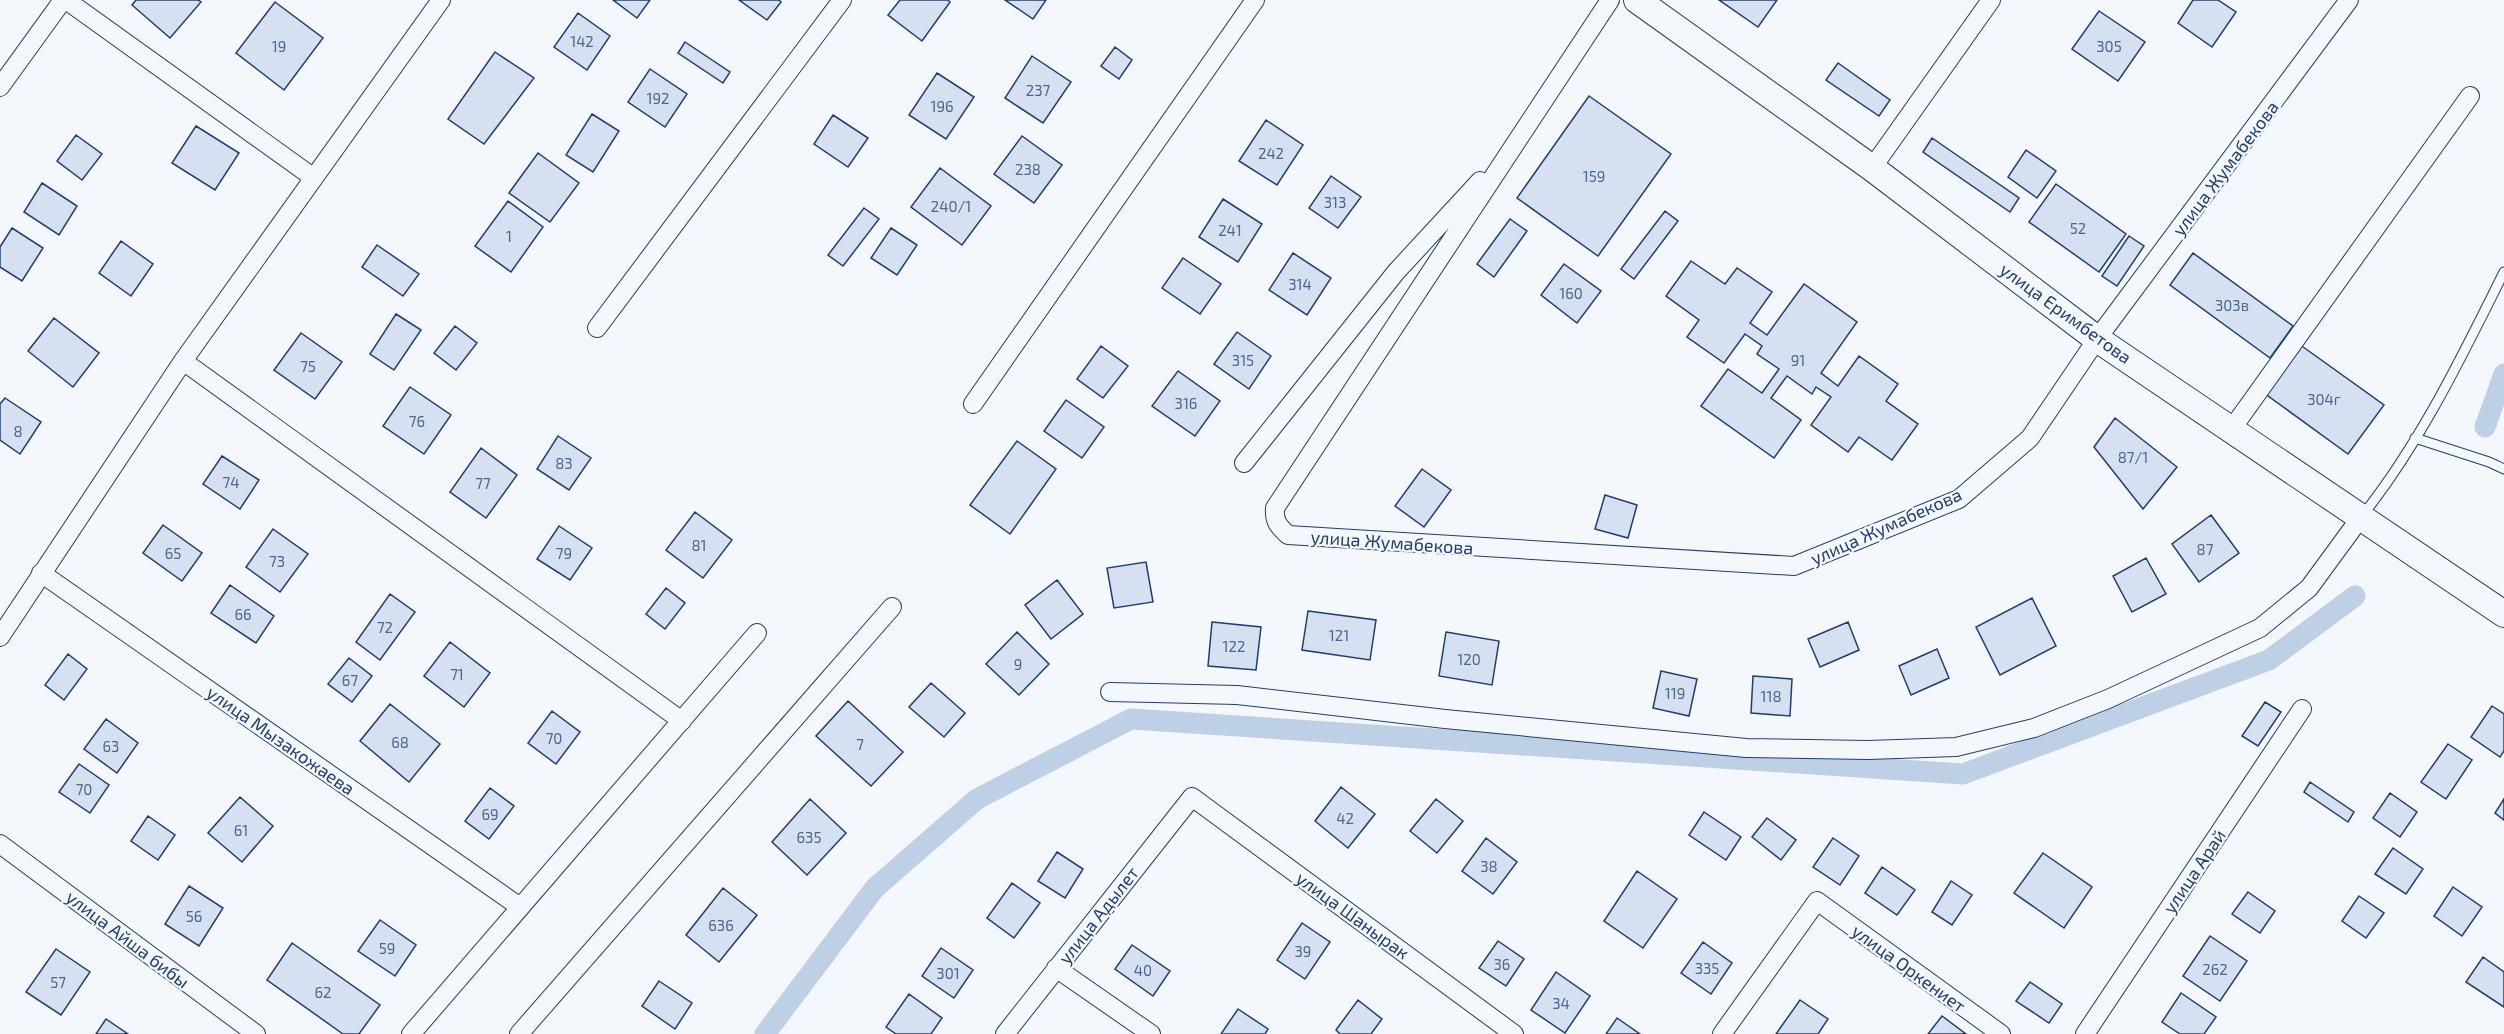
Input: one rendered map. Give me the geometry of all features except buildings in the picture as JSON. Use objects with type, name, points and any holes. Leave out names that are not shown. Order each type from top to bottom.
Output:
[{"type":"main road","name":"улица Еримбетова","points":[[1637,0],[1872,168],[2097,339],[2504,614]]},
{"type":"street","points":[[0,87],[65,0],[314,178]]},
{"type":"street","points":[[0,637],[183,361],[441,0]]},
{"type":"street","points":[[597,328],[842,0]]},
{"type":"street","points":[[973,404],[1255,0]]},
{"type":"street","points":[[1244,464],[1396,272],[1516,142],[1610,0]]},
{"type":"street","points":[[1872,168],[1991,0]]},
{"type":"street","name":"улица Жумабекова","points":[[1516,142],[1275,508],[1274,517],[1278,526],[1288,535],[1794,566],[1959,498],[2030,438],[2097,339],[2349,0]]},
{"type":"street","points":[[2232,429],[2470,96]]},
{"type":"street","points":[[183,361],[682,721]]},
{"type":"street","points":[[1110,692],[1237,695],[1456,720],[1746,748],[1878,750],[1956,747],[2034,728],[2097,703],[2260,628],[2309,588],[2361,517]]},
{"type":"street","name":"улица Мызакожаева","points":[[41,573],[520,907]]},
{"type":"street","points":[[519,1034],[892,607]]},
{"type":"street","points":[[411,1034],[757,633]]},
{"type":"street","name":"улица Арай","points":[[2085,1034],[2302,709]]},
{"type":"street","name":"улица Адылет","points":[[1005,1034],[1192,796]]},
{"type":"street","name":"улица Шанырак","points":[[1192,796],[1514,1034]]},
{"type":"street","name":"улица Айша бибы","points":[[0,844],[256,1034]]},
{"type":"street","name":"улица Оркениет","points":[[1722,1034],[1817,901],[2001,1034]]},
{"type":"street","points":[[1056,968],[1151,1034]]},
{"type":"lane","points":[[2361,517],[2379,495],[2444,392],[2504,272]]},
{"type":"lane","points":[[2415,438],[2504,469]]},
{"type":"waterway","points":[[2485,427],[2504,374]]},
{"type":"waterway","points":[[765,1034],[875,888],[977,799],[1131,719],[1963,774],[2269,660],[2355,596]]}]
